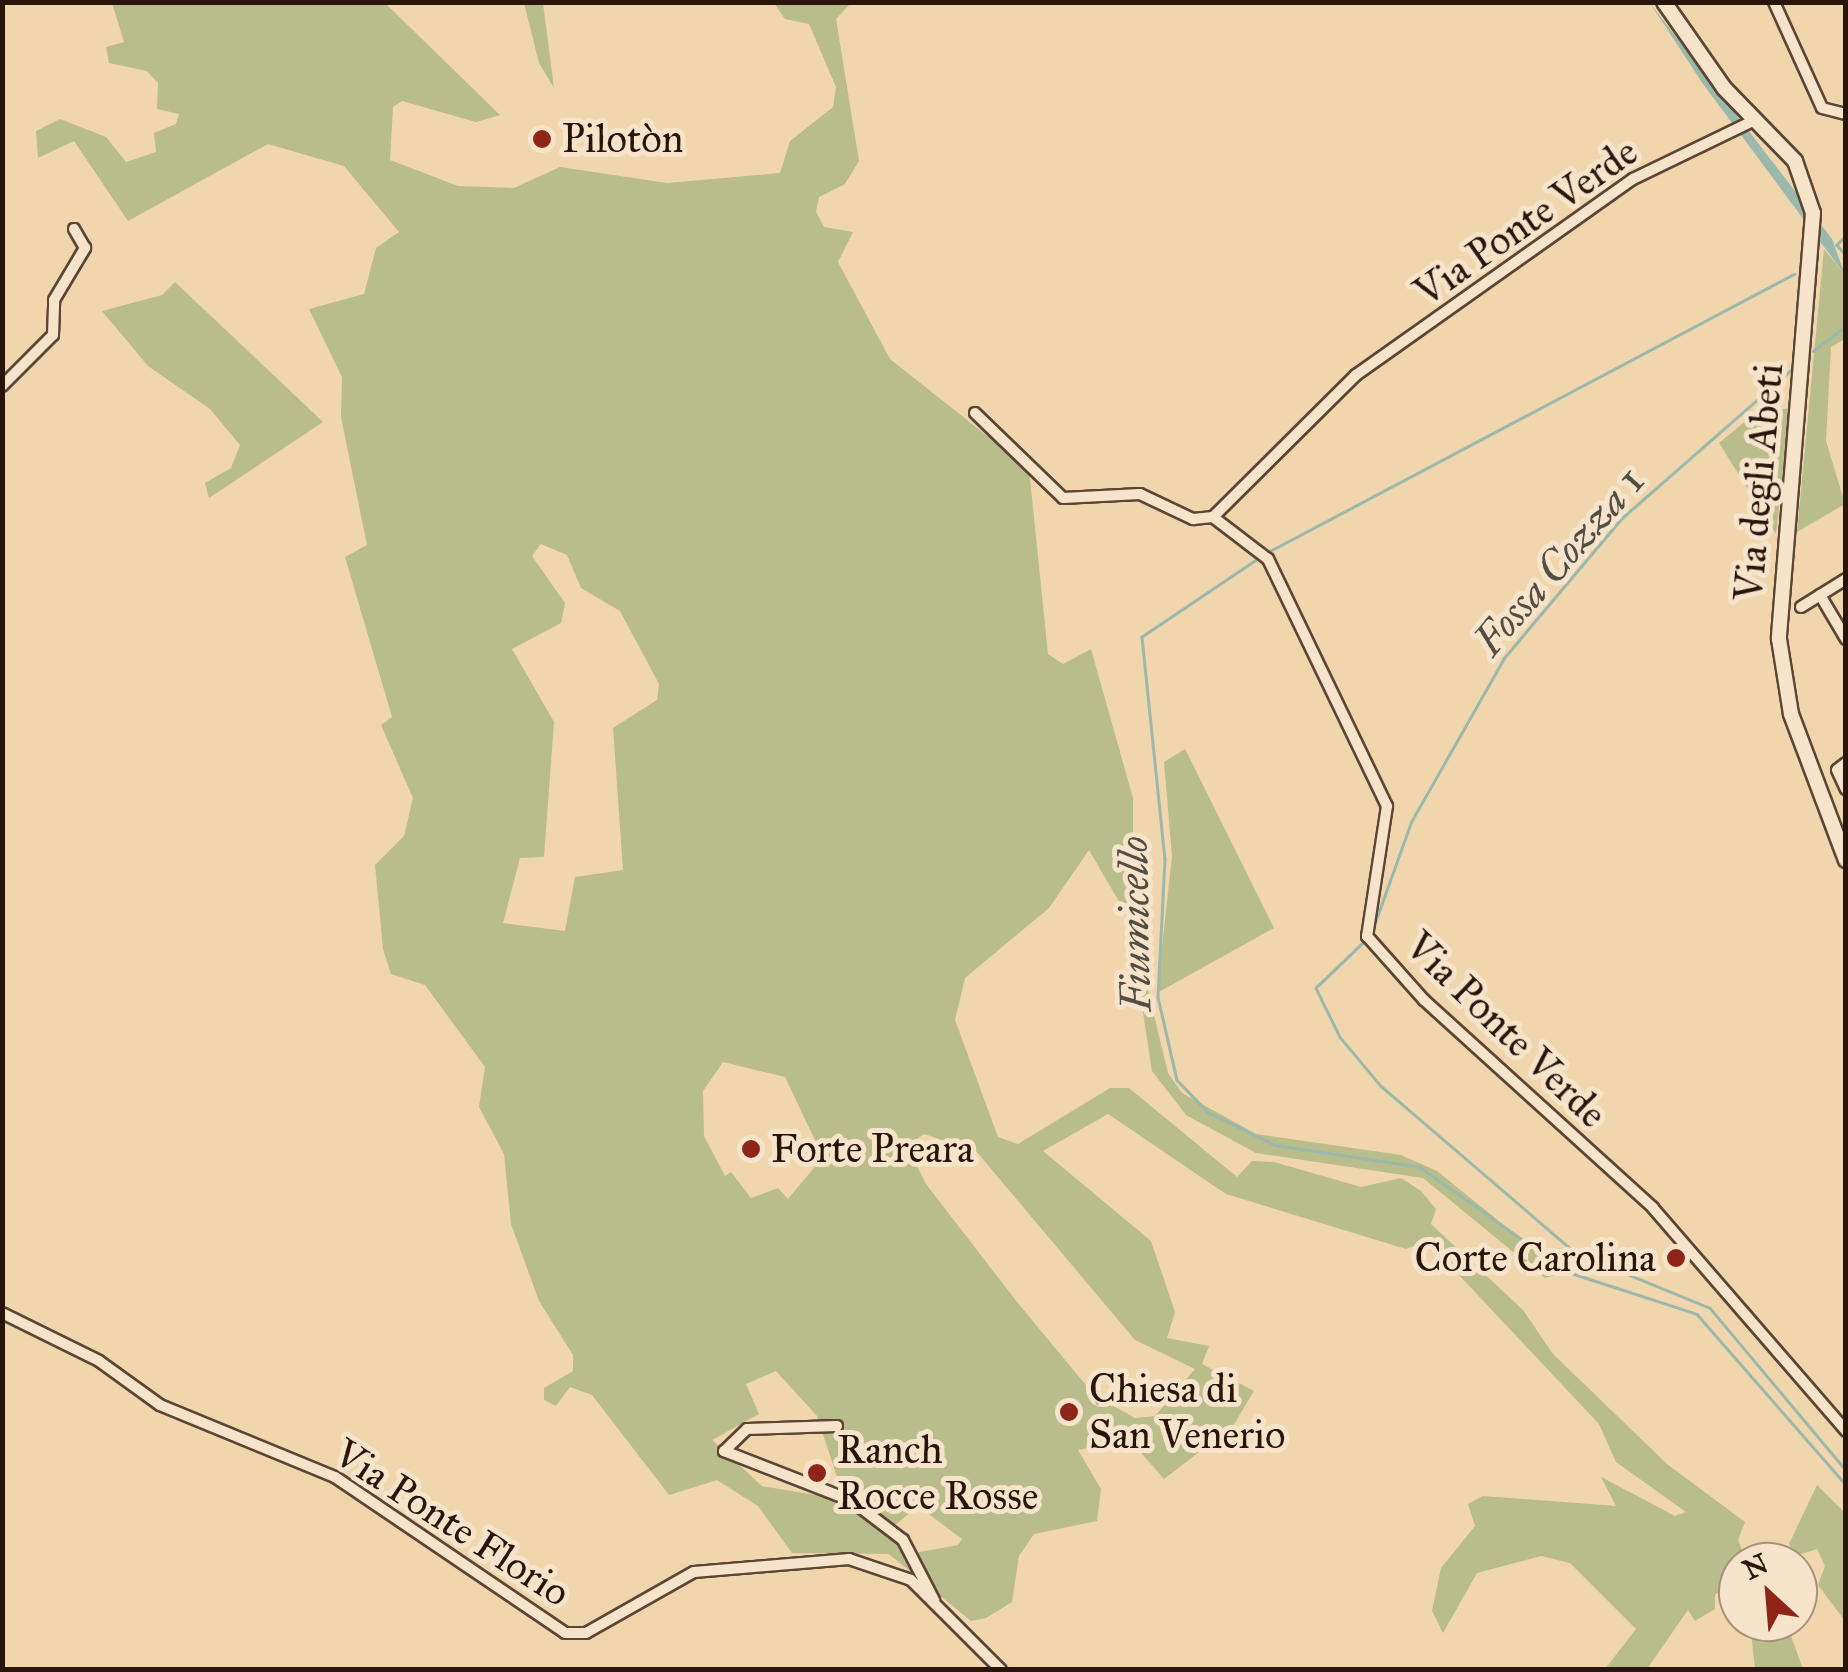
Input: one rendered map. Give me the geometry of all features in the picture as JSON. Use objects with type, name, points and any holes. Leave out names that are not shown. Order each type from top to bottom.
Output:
[{"type":"street","name":"Via degli Abeti","points":[[1664,2],[1745,125],[1794,161],[1814,213],[1779,639],[1791,714],[1846,860]]},
{"type":"street","points":[[1774,2],[1822,108],[1846,114]]},
{"type":"street","name":"Via Ponte Verde","points":[[975,413],[1063,498],[1140,494],[1194,519],[1213,517],[1356,375],[1634,179],[1745,125]]},
{"type":"street","points":[[2,386],[53,335],[54,300],[87,247],[74,229]]},
{"type":"street","name":"Via Ponte Verde","points":[[1213,517],[1268,559],[1387,806],[1366,936],[1653,1208],[1846,1431]]},
{"type":"street","points":[[1801,606],[1846,579]]},
{"type":"street","points":[[1820,595],[1846,639]]},
{"type":"street","points":[[1846,763],[1836,770],[1846,789]]},
{"type":"street","name":"Via Ponte Florio","points":[[2,1313],[98,1361],[160,1405],[335,1477],[565,1633],[586,1633],[676,1577],[756,1566],[871,1561],[934,1601],[1001,1670]]},
{"type":"street","name":"Via Ponte Florio","points":[[838,1426],[747,1429],[724,1451],[852,1501],[903,1540],[934,1601]]},
{"type":"green space","points":[[112,3],[385,3],[500,115],[476,122],[402,101],[393,107],[390,160],[458,186],[514,188],[560,167],[667,183],[780,173],[790,141],[833,107],[836,87],[809,24],[785,19],[774,3],[851,3],[836,19],[859,161],[845,184],[819,197],[816,212],[824,227],[853,232],[838,262],[890,359],[1029,469],[1048,654],[1063,664],[1091,649],[1133,798],[1133,900],[1124,910],[1089,850],[1049,908],[965,978],[955,1020],[998,1137],[1018,1144],[1110,1088],[1129,1088],[1237,1177],[1252,1161],[1274,1162],[1361,1187],[1401,1178],[1421,1191],[1436,1209],[1431,1224],[1523,1310],[1553,1354],[1667,1464],[1745,1522],[1739,1542],[1718,1542],[1715,1609],[1695,1621],[1688,1610],[1647,1669],[1605,1669],[1636,1629],[1570,1563],[1541,1556],[1477,1573],[1443,1633],[1432,1611],[1441,1568],[1475,1526],[1468,1504],[1483,1496],[1616,1506],[1601,1477],[1675,1516],[1686,1512],[1616,1462],[1599,1424],[1427,1241],[1406,1249],[1226,1194],[1108,1114],[1043,1151],[1151,1241],[1175,1312],[1167,1338],[1209,1346],[1202,1364],[1254,1391],[1233,1426],[1164,1479],[1129,1439],[1078,1450],[1101,1489],[1097,1521],[1034,1534],[1019,1556],[1012,1602],[986,1618],[971,1621],[889,1554],[792,1553],[758,1506],[717,1480],[669,1495],[592,1395],[570,1387],[556,1406],[544,1400],[544,1388],[573,1371],[573,1355],[539,1301],[511,1224],[504,1154],[479,1107],[485,1067],[425,985],[391,974],[383,949],[375,865],[404,836],[413,798],[381,725],[392,717],[345,557],[367,545],[341,417],[342,377],[309,309],[364,294],[376,248],[399,232],[344,166],[268,144],[128,221],[74,141],[38,158],[36,131],[60,119],[106,137],[126,162],[156,152],[154,133],[176,124],[179,114],[157,109],[158,83],[147,71],[109,63],[106,47],[124,42]],"holes":[[[541,544],[567,555],[581,588],[620,611],[659,684],[657,700],[613,728],[623,870],[575,877],[565,931],[503,923],[520,858],[544,857],[554,722],[512,649],[561,623],[565,603],[532,556]],[[723,1062],[785,1077],[823,1157],[788,1199],[778,1188],[751,1198],[731,1172],[725,1176],[704,1136],[703,1091]],[[924,1134],[976,1151],[1135,1340],[1195,1369],[1155,1416],[1135,1418],[1094,1395],[1017,1302],[926,1184],[907,1146]],[[776,1371],[817,1416],[841,1489],[815,1495],[762,1486],[712,1440],[759,1414],[746,1384]],[[918,1506],[962,1539],[958,1545],[915,1553],[895,1525]]]},
{"type":"green space","points":[[524,3],[543,3],[554,88],[539,63]]},
{"type":"green space","points":[[1824,249],[1845,275],[1845,339],[1831,347],[1826,441],[1845,504],[1797,532]]},
{"type":"green space","points":[[175,282],[323,422],[209,498],[205,483],[231,468],[240,445],[210,409],[148,366],[102,311],[162,295]]},
{"type":"green space","points":[[1790,408],[1776,534],[1719,443],[1753,415]]},
{"type":"green space","points":[[1185,749],[1274,928],[1157,993],[1172,856],[1164,762]]},
{"type":"green space","points":[[1147,986],[1168,1073],[1182,1093],[1256,1134],[1401,1155],[1437,1171],[1563,1273],[1545,1278],[1423,1178],[1256,1153],[1186,1115],[1152,1071],[1140,993]]},
{"type":"green space","points":[[1817,1485],[1845,1513],[1845,1621],[1818,1585],[1825,1566],[1818,1542],[1790,1542]]},
{"type":"green space","points":[[1752,1642],[1793,1642],[1803,1669],[1755,1669]]},
{"type":"shaded area","points":[[1650,3],[1832,239],[1845,275],[1703,84]]},
{"type":"waterway","name":"Fiumicello","points":[[1846,236],[1837,245],[1846,255]]},
{"type":"waterway","name":"Fiumicello","points":[[1268,552],[1794,274]]},
{"type":"waterway","name":"Fossa Cozza 1","points":[[1813,351],[1846,326]]},
{"type":"waterway","name":"Fossa Cozza 1","points":[[1372,931],[1411,822],[1504,658],[1622,518],[1792,369]]},
{"type":"waterway","name":"Fiumicello","points":[[1258,559],[1142,637],[1165,859],[1158,997],[1177,1080],[1208,1112],[1275,1145],[1420,1167],[1568,1272],[1697,1314],[1846,1485]]},
{"type":"waterway","name":"Fossa Cozza 1","points":[[1364,942],[1316,988],[1340,1037],[1381,1086],[1576,1253],[1710,1308],[1846,1470]]},
{"type":"place","name":"Pilotòn","points":[[542,139]]},
{"type":"place","name":"Forte Preara","points":[[751,1149]]},
{"type":"place","name":"Corte Carolina","points":[[1676,1258]]},
{"type":"place","name":"Chiesa di San Venerio","points":[[1069,1412]]},
{"type":"place","name":"Ranch Rocce Rosse","points":[[817,1473]]}]
